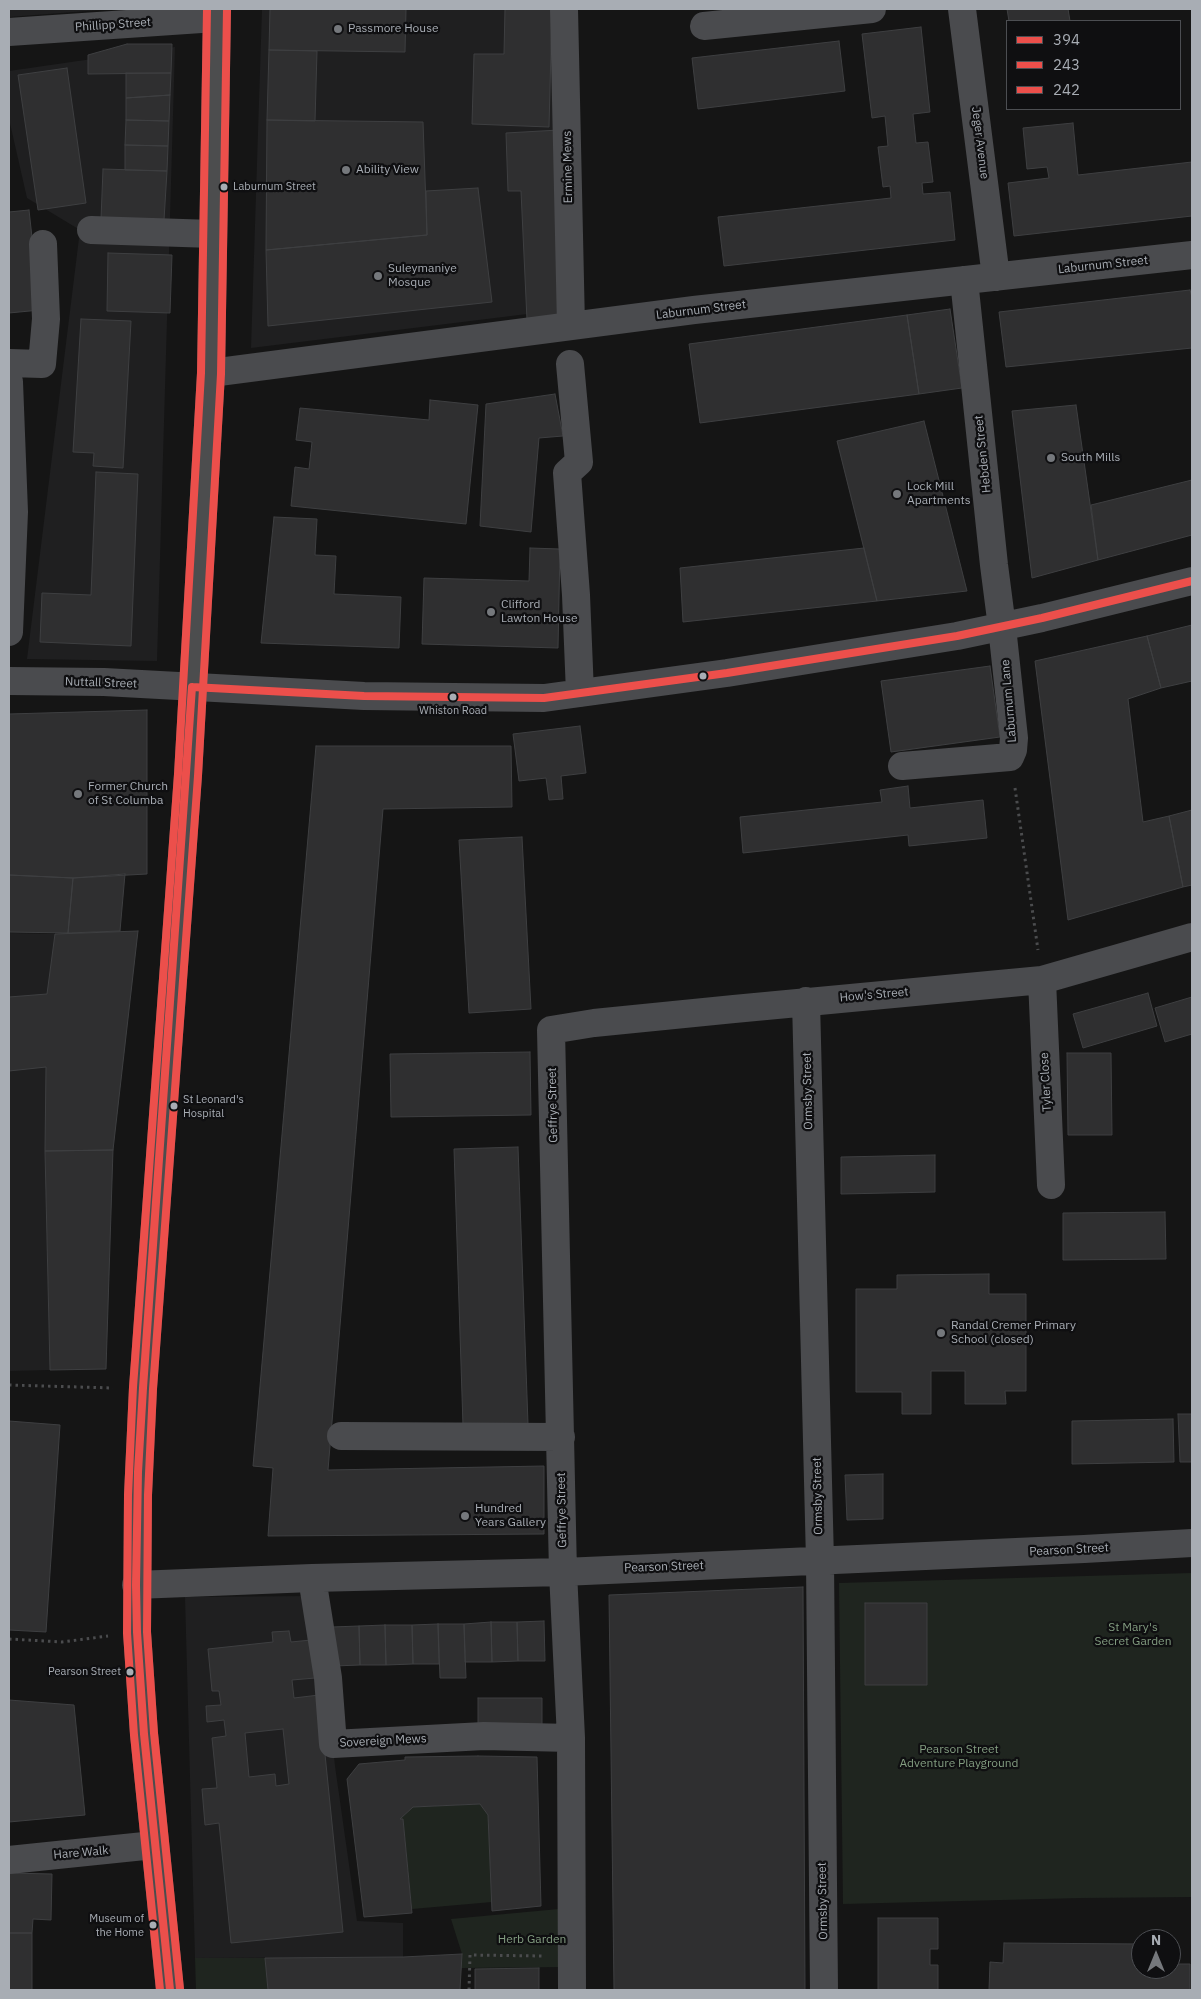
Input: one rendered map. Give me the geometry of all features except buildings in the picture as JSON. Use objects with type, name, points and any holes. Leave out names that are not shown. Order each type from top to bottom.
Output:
[{"type":"highway","points":[[170,1990],[154,1845],[137,1632],[138,1472],[192,687],[210,373],[217,14]]},
{"type":"street","name":"Ermine Mews","points":[[564,9],[571,326]]},
{"type":"street","points":[[704,26],[872,9]]},
{"type":"street","name":"Jeger Avenue","points":[[962,9],[996,277]]},
{"type":"street","name":"Phillipp Street","points":[[9,32],[217,14]]},
{"type":"street","points":[[91,230],[213,234]]},
{"type":"street","points":[[9,363],[42,364],[46,319],[44,244]]},
{"type":"street","name":"Laburnum Street","points":[[210,373],[571,326],[1192,255]]},
{"type":"street","name":"Hebden Street","points":[[964,280],[1002,627]]},
{"type":"street","points":[[570,364],[579,462],[567,474],[576,595],[580,694]]},
{"type":"street","points":[[9,382],[14,512],[9,632]]},
{"type":"street","points":[[192,687],[354,695],[521,698],[580,694],[736,672],[1002,627],[1192,581]]},
{"type":"street","name":"Laburnum Lane","points":[[902,766],[1010,758],[1014,738],[1002,627]]},
{"type":"street","name":"Nuttall Street","points":[[9,681],[104,682],[192,687]]},
{"type":"street","name":"How's Street","points":[[551,1030],[594,1023],[806,1001],[1042,980],[1192,937]]},
{"type":"street","name":"Tyler Close","points":[[1042,980],[1051,1185]]},
{"type":"street","name":"Ormsby Street","points":[[806,1001],[820,1561],[824,1990]]},
{"type":"street","name":"Geffrye Street","points":[[551,1030],[564,1572],[571,1738],[572,1990]]},
{"type":"street","points":[[342,1436],[561,1438]]},
{"type":"street","name":"Pearson Street","points":[[136,1585],[312,1578],[564,1572],[1192,1543]]},
{"type":"street","name":"Sovereign Mews","points":[[312,1578],[328,1678],[333,1744],[484,1736],[571,1738]]},
{"type":"street","name":"Hare Walk","points":[[9,1860],[154,1845]]},
{"type":"path","points":[[1010,758],[1042,980]]},
{"type":"path","points":[[9,1385],[143,1388]]},
{"type":"path","points":[[9,1639],[62,1642],[137,1632]]},
{"type":"path","points":[[469,1990],[470,1955],[552,1956]]},
{"type":"shaded area","points":[[9,9],[113,9],[9,17]]},
{"type":"shaded area","points":[[262,9],[572,9],[568,309],[251,348]]},
{"type":"shaded area","points":[[175,47],[157,661],[27,659],[80,230],[27,198],[9,119],[9,71]]},
{"type":"shaded area","points":[[138,931],[113,1150],[45,1151],[50,1370],[9,1371],[9,933],[55,934]]},
{"type":"shaded area","points":[[317,1596],[335,1766],[357,1921],[403,1923],[403,1957],[195,1958],[185,1597]]},
{"type":"green space","name":"Pearson Street Adventure Playground","points":[[1192,1573],[1192,1897],[843,1904],[839,1583]]},
{"type":"green space","points":[[480,1804],[488,1815],[492,1902],[412,1909],[403,1819],[400,1819],[413,1807]]},
{"type":"green space","name":"Herb Garden","points":[[559,1909],[563,1967],[461,1968],[462,1954],[451,1919]]},
{"type":"green space","points":[[195,1958],[265,1958],[268,1990],[196,1990]]},
{"type":"transit line","name":"242","points":[[160,1990],[134,1735],[127,1633],[128,1495],[133,1387],[178,774],[201,373],[207,9]]},
{"type":"transit line","name":"243","points":[[180,1989],[154,1733],[147,1632],[148,1495],[153,1389],[198,776],[221,374],[227,9]]},
{"type":"transit line","name":"394","points":[[192,687],[364,696],[544,698],[727,673],[957,636],[1042,618],[1192,581]]},
{"type":"transit line","name":"394","points":[[170,1990],[144,1734],[137,1632],[136,1585],[138,1472],[143,1388],[192,687]]},
{"type":"place","name":"Passmore House","points":[[338,29]]},
{"type":"place","name":"Ability View","points":[[346,170]]},
{"type":"place","name":"Laburnum Street","points":[[224,187]]},
{"type":"place","name":"Suleymaniye Mosque","points":[[378,276]]},
{"type":"place","name":"South Mills","points":[[1051,458]]},
{"type":"place","name":"Lock Mill Apartments","points":[[897,494]]},
{"type":"place","name":"Clifford Lawton House","points":[[491,612]]},
{"type":"place","name":"Whiston Road","points":[[453,697]]},
{"type":"place","name":"Former Church of St Columba","points":[[78,794]]},
{"type":"place","name":"St Leonard's Hospital","points":[[174,1106]]},
{"type":"place","name":"Randal Cremer Primary School (closed)","points":[[941,1333]]},
{"type":"place","name":"Hundred Years Gallery","points":[[465,1516]]},
{"type":"place","name":"Pearson Street","points":[[130,1672]]},
{"type":"place","name":"Museum of the Home","points":[[153,1925]]},
{"type":"park label","name":"St Mary's Secret Garden","points":[[1133,1635]]}]
